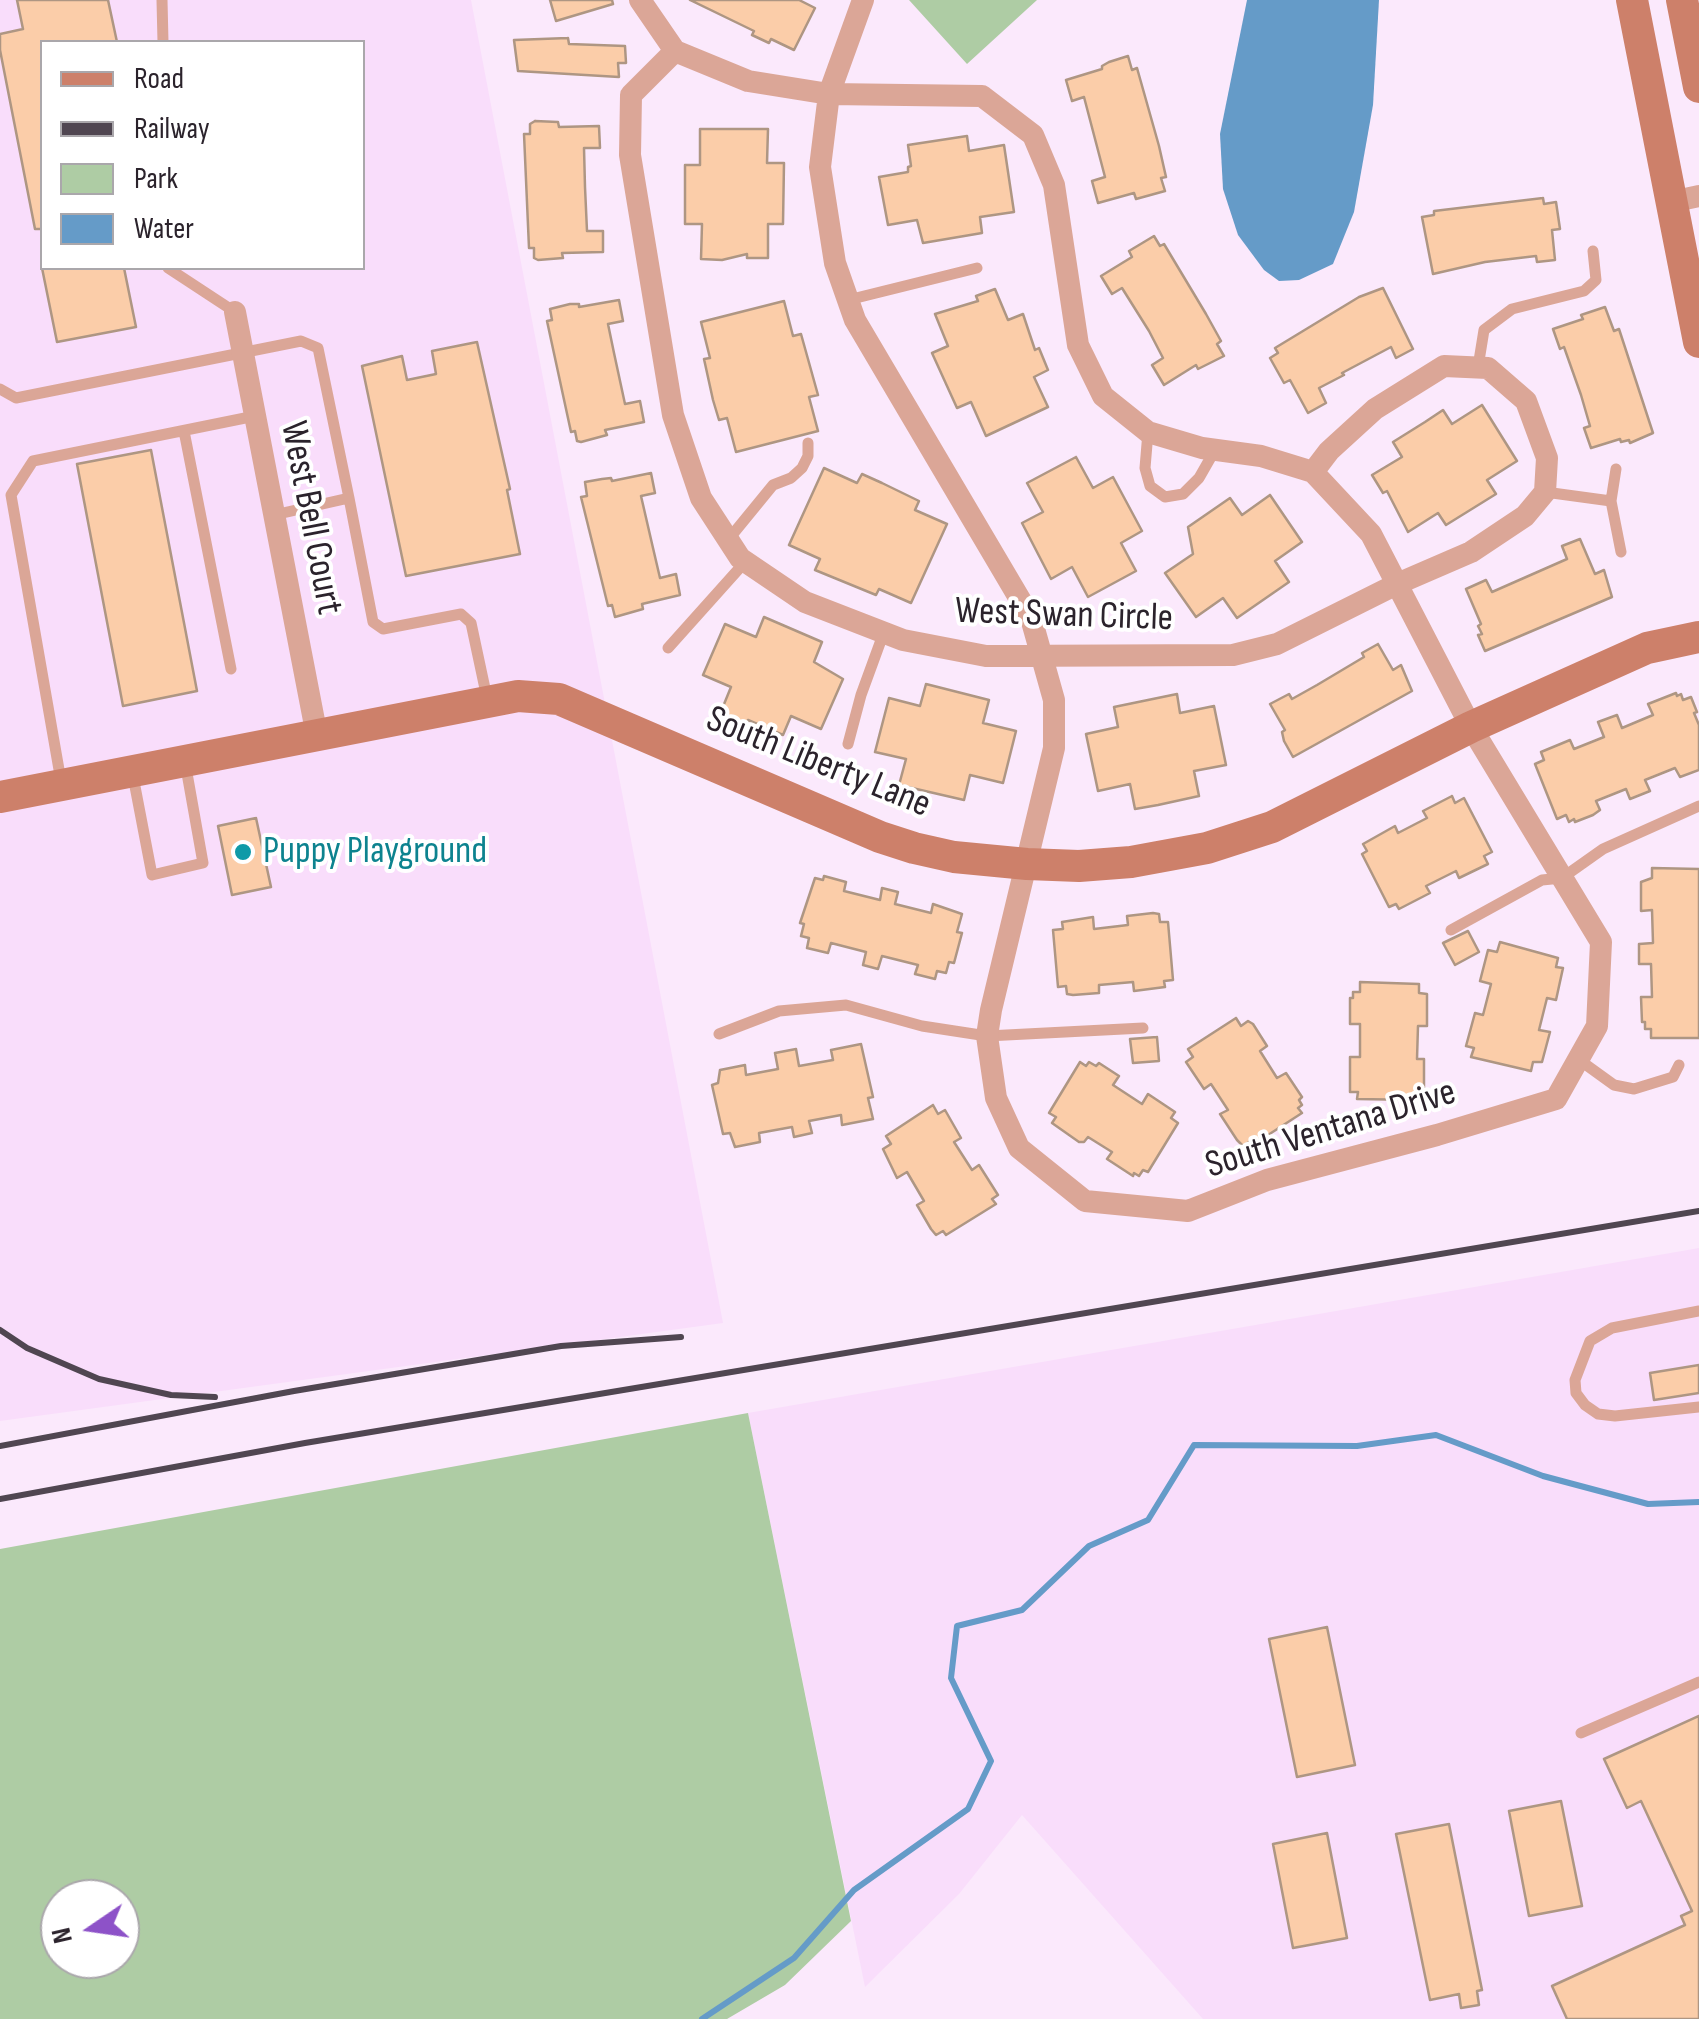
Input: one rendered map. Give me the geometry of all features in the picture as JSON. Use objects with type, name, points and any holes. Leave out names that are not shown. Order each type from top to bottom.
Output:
[{"type":"street","points":[[640,0],[675,51],[748,81],[830,94],[982,96],[1034,134],[1054,185],[1078,345],[1103,396],[1148,432],[1215,450],[1261,456],[1313,472],[1371,534],[1396,584],[1471,552],[1525,516],[1545,492],[1547,458],[1526,401],[1488,368],[1444,366],[1375,409],[1329,450],[1313,472]]},
{"type":"street","name":"South Ventana Drive","points":[[863,0],[830,94],[820,167],[835,263],[855,320],[1031,618],[1044,658],[1054,700],[1054,748],[988,1036],[996,1098],[1019,1148],[1085,1201],[1188,1211],[1266,1180],[1556,1099],[1597,1026],[1601,942],[1471,726],[1396,584]]},
{"type":"street","points":[[1632,0],[1685,199],[1699,342]]},
{"type":"street","points":[[1682,0],[1699,87]]},
{"type":"street","name":"West Swan Circle","points":[[675,51],[631,94],[630,155],[673,415],[701,498],[746,562],[805,602],[903,640],[986,656],[1044,658],[1233,655],[1278,644],[1396,584]]},
{"type":"street","name":"West Bell Court","points":[[234,312],[317,736]]},
{"type":"street","name":"South Liberty Lane","points":[[0,797],[518,696],[559,698],[880,837],[954,856],[1027,864],[1131,862],[1223,843],[1272,827],[1471,726],[1647,648],[1699,637]]},
{"type":"lane","points":[[162,0],[163,40]]},
{"type":"lane","points":[[1478,368],[1484,330],[1512,309],[1584,291],[1596,280],[1593,251]]},
{"type":"lane","points":[[848,300],[977,268]]},
{"type":"lane","points":[[171,270],[234,312]]},
{"type":"lane","points":[[0,389],[16,398],[301,340],[318,348],[373,622],[384,629],[460,614],[472,622],[488,702]]},
{"type":"lane","points":[[62,785],[11,495],[33,461],[255,416]]},
{"type":"lane","points":[[184,431],[230,668]]},
{"type":"lane","points":[[1148,432],[1145,468],[1150,486],[1165,497],[1183,494],[1199,478],[1215,450]]},
{"type":"lane","points":[[728,540],[773,486],[802,468],[808,456],[808,443]]},
{"type":"lane","points":[[1616,469],[1610,501],[1622,552]]},
{"type":"lane","points":[[1545,492],[1610,501]]},
{"type":"lane","points":[[274,515],[349,498]]},
{"type":"lane","points":[[668,648],[746,562]]},
{"type":"lane","points":[[848,744],[884,632]]},
{"type":"lane","points":[[132,772],[152,875],[204,863],[185,762]]},
{"type":"lane","points":[[1451,930],[1542,880],[1562,878],[1603,850],[1699,806]]},
{"type":"lane","points":[[719,1034],[779,1011],[846,1006],[922,1026],[988,1036],[1143,1028]]},
{"type":"lane","points":[[1578,1059],[1614,1085],[1634,1089],[1672,1078],[1679,1065]]},
{"type":"lane","points":[[1699,1311],[1612,1328],[1590,1341],[1575,1380],[1576,1393],[1598,1414],[1616,1416],[1699,1408]]},
{"type":"lane","points":[[1581,1733],[1699,1682]]},
{"type":"shaded area","points":[[0,0],[471,0],[723,1323],[0,1421]]},
{"type":"shaded area","points":[[1699,1248],[1699,2019],[1203,2019],[1022,1815],[959,1894],[865,1987],[748,1413]]},
{"type":"green space","points":[[909,0],[1037,0],[967,64]]},
{"type":"green space","points":[[748,1413],[851,1921],[785,1985],[727,2019],[0,2019],[0,1549]]},
{"type":"water","points":[[1247,0],[1379,0],[1373,105],[1354,212],[1333,264],[1299,280],[1279,281],[1264,270],[1238,235],[1223,189],[1220,134]]},
{"type":"building","points":[[17,0],[108,0],[117,40],[40,40],[40,229],[35,229],[0,50],[0,34],[23,29]]},
{"type":"building","points":[[550,0],[612,0],[613,4],[556,21]]},
{"type":"building","points":[[690,0],[799,0],[815,8],[794,50],[752,35],[754,31]]},
{"type":"building","points":[[568,38],[569,44],[625,46],[626,63],[618,63],[619,77],[518,71],[514,40]]},
{"type":"building","points":[[1128,56],[1132,70],[1137,68],[1159,146],[1165,191],[1136,199],[1134,193],[1098,203],[1092,181],[1105,177],[1084,97],[1072,101],[1066,80]]},
{"type":"building","points":[[558,122],[559,127],[599,126],[600,148],[584,148],[585,187],[587,231],[603,231],[603,252],[534,258],[534,248],[529,248],[524,134],[530,134],[530,124]]},
{"type":"building","points":[[700,129],[768,129],[767,163],[784,163],[783,224],[768,224],[768,258],[747,258],[747,254],[722,260],[701,259],[702,224],[685,224],[685,165],[700,165]]},
{"type":"building","points":[[967,136],[969,151],[1004,145],[1014,212],[980,217],[982,233],[923,243],[917,220],[888,225],[879,177],[908,172],[908,145]]},
{"type":"building","points":[[1543,198],[1544,204],[1556,202],[1560,229],[1552,230],[1555,260],[1537,262],[1536,256],[1433,274],[1422,217],[1434,215],[1434,211]]},
{"type":"building","points":[[1154,236],[1160,246],[1164,244],[1206,314],[1221,341],[1217,344],[1224,356],[1198,369],[1196,365],[1164,385],[1152,365],[1163,358],[1149,331],[1122,288],[1112,294],[1101,276],[1132,257],[1129,251]]},
{"type":"building","points":[[42,270],[124,270],[136,327],[57,342]]},
{"type":"building","points":[[1383,288],[1413,349],[1396,358],[1391,347],[1342,373],[1319,388],[1326,403],[1308,413],[1290,380],[1284,383],[1270,358],[1278,353],[1275,348],[1359,297]]},
{"type":"building","points":[[995,289],[1008,320],[1023,314],[1035,350],[1039,348],[1048,370],[1034,377],[1048,407],[986,436],[971,402],[957,408],[932,353],[948,346],[935,314],[978,301],[976,296]]},
{"type":"building","points":[[619,300],[623,321],[608,324],[625,404],[640,401],[644,422],[577,441],[575,431],[571,432],[547,321],[552,320],[550,309]]},
{"type":"building","points":[[784,301],[793,336],[801,334],[818,395],[809,397],[818,431],[736,452],[727,418],[719,420],[713,400],[704,359],[710,358],[701,322]]},
{"type":"building","points":[[1605,307],[1614,331],[1619,329],[1653,433],[1630,443],[1620,439],[1591,448],[1584,428],[1590,426],[1581,395],[1564,347],[1560,349],[1553,329]]},
{"type":"building","points":[[477,342],[510,489],[507,490],[520,554],[406,576],[362,366],[402,356],[407,380],[436,374],[432,351]]},
{"type":"building","points":[[1482,405],[1517,461],[1487,480],[1496,494],[1446,525],[1438,513],[1408,532],[1387,491],[1383,493],[1372,475],[1402,457],[1393,442],[1443,410],[1452,424]]},
{"type":"building","points":[[151,450],[197,691],[123,706],[77,464]]},
{"type":"building","points":[[1076,457],[1093,488],[1113,477],[1142,531],[1121,543],[1136,571],[1088,597],[1072,567],[1051,579],[1022,523],[1043,512],[1027,483]]},
{"type":"building","points":[[824,468],[857,483],[862,474],[882,483],[919,501],[915,510],[947,524],[911,603],[879,589],[876,595],[815,570],[820,559],[789,545]]},
{"type":"building","points":[[651,473],[655,493],[641,496],[660,578],[676,574],[680,595],[642,604],[643,609],[615,617],[612,605],[608,606],[581,497],[587,496],[585,482]]},
{"type":"building","points":[[1270,495],[1302,542],[1275,561],[1289,582],[1237,618],[1223,598],[1196,617],[1165,573],[1193,554],[1188,527],[1230,498],[1242,515]]},
{"type":"building","points":[[1580,539],[1595,574],[1604,570],[1612,597],[1485,651],[1478,635],[1482,634],[1478,626],[1481,624],[1466,589],[1486,580],[1492,592],[1567,559],[1562,546]]},
{"type":"building","points":[[764,617],[822,642],[814,662],[843,679],[821,729],[791,716],[783,735],[748,720],[746,725],[720,714],[731,687],[703,675],[725,624],[756,637]]},
{"type":"building","points":[[1378,644],[1393,670],[1401,665],[1412,691],[1293,757],[1284,741],[1285,730],[1270,704],[1289,694],[1292,699],[1364,657],[1362,653]]},
{"type":"building","points":[[926,684],[989,700],[983,723],[1016,731],[1003,783],[970,775],[964,800],[899,785],[906,759],[875,752],[889,698],[920,706]]},
{"type":"building","points":[[1676,693],[1683,700],[1691,697],[1697,712],[1694,713],[1699,725],[1699,770],[1680,777],[1675,768],[1645,780],[1650,791],[1630,799],[1626,789],[1596,801],[1600,810],[1593,815],[1575,822],[1569,822],[1566,815],[1557,819],[1535,764],[1544,760],[1541,752],[1570,740],[1574,749],[1604,737],[1598,722],[1617,715],[1622,728],[1653,715],[1648,704]]},
{"type":"building","points":[[1177,694],[1180,713],[1214,706],[1226,765],[1194,771],[1199,796],[1158,805],[1135,809],[1130,784],[1098,791],[1086,734],[1118,727],[1114,707]]},
{"type":"building","points":[[1452,796],[1455,803],[1464,798],[1492,852],[1484,856],[1488,864],[1459,878],[1456,871],[1426,886],[1430,893],[1399,909],[1396,904],[1389,907],[1362,854],[1367,851],[1363,844],[1395,826],[1398,833],[1427,818],[1423,811]]},
{"type":"building","name":"Puppy Playground","points":[[256,818],[271,887],[232,895],[218,826]]},
{"type":"building","points":[[1652,868],[1699,869],[1699,1038],[1651,1038],[1651,1029],[1645,1029],[1642,1022],[1641,997],[1652,997],[1651,964],[1639,964],[1639,944],[1653,943],[1652,910],[1641,911],[1641,882],[1652,878]]},
{"type":"building","points":[[824,876],[846,882],[844,891],[880,900],[882,888],[898,892],[895,904],[931,913],[933,904],[962,914],[957,932],[962,933],[954,963],[949,962],[946,973],[937,971],[935,979],[915,974],[918,965],[882,956],[878,969],[863,965],[866,952],[831,943],[828,953],[807,948],[809,938],[801,936],[804,924],[800,923],[815,878],[823,880]]},
{"type":"building","points":[[1159,914],[1160,922],[1168,922],[1173,980],[1164,981],[1165,987],[1134,991],[1133,982],[1099,985],[1099,993],[1073,995],[1067,994],[1066,986],[1058,987],[1053,930],[1063,929],[1062,922],[1093,917],[1094,929],[1128,925],[1127,916]]},
{"type":"building","points":[[1468,931],[1479,952],[1455,965],[1443,943]]},
{"type":"building","points":[[1500,942],[1558,958],[1556,967],[1563,968],[1556,1000],[1547,998],[1539,1030],[1550,1032],[1542,1062],[1533,1062],[1531,1071],[1471,1057],[1474,1048],[1466,1046],[1475,1013],[1483,1015],[1491,984],[1480,981],[1488,950],[1497,952]]},
{"type":"building","points":[[1360,982],[1419,984],[1419,993],[1427,994],[1427,1026],[1418,1026],[1417,1059],[1424,1059],[1424,1094],[1417,1094],[1417,1100],[1357,1099],[1358,1092],[1350,1092],[1350,1057],[1360,1057],[1360,1024],[1350,1024],[1350,998],[1353,992],[1360,992]]},
{"type":"building","points":[[1236,1018],[1241,1026],[1248,1021],[1253,1024],[1267,1046],[1260,1051],[1277,1078],[1286,1073],[1302,1097],[1298,1108],[1302,1113],[1251,1146],[1249,1142],[1243,1146],[1237,1140],[1220,1114],[1228,1110],[1211,1084],[1204,1089],[1186,1062],[1193,1057],[1188,1049]]},
{"type":"building","points":[[1157,1037],[1159,1061],[1133,1063],[1130,1039]]},
{"type":"building","points":[[861,1044],[873,1097],[868,1098],[873,1119],[842,1125],[841,1115],[809,1121],[812,1133],[794,1137],[792,1127],[759,1133],[760,1142],[735,1147],[730,1133],[723,1134],[712,1085],[718,1083],[720,1070],[745,1065],[746,1075],[778,1069],[775,1053],[796,1049],[799,1066],[833,1060],[831,1050]]},
{"type":"building","points":[[1080,1062],[1086,1066],[1089,1062],[1096,1066],[1099,1063],[1119,1076],[1113,1085],[1142,1104],[1148,1094],[1175,1112],[1171,1118],[1178,1123],[1148,1172],[1143,1170],[1139,1176],[1133,1176],[1107,1159],[1112,1152],[1088,1137],[1079,1142],[1052,1123],[1056,1117],[1049,1113]]},
{"type":"building","points":[[933,1105],[938,1114],[945,1110],[961,1138],[954,1142],[972,1170],[979,1165],[998,1195],[992,1199],[996,1204],[946,1235],[943,1231],[936,1235],[931,1229],[917,1205],[924,1201],[907,1172],[897,1178],[883,1149],[891,1144],[886,1136]]},
{"type":"building","points":[[1699,1365],[1699,1393],[1654,1400],[1650,1373]]},
{"type":"building","points":[[1327,1627],[1355,1765],[1297,1777],[1269,1639]]},
{"type":"building","points":[[1699,1716],[1699,2019],[1567,2019],[1552,1986],[1685,1925],[1681,1916],[1692,1911],[1641,1801],[1627,1808],[1604,1759]]},
{"type":"building","points":[[1561,1801],[1582,1906],[1529,1916],[1509,1811]]},
{"type":"building","points":[[1449,1824],[1482,1990],[1477,1991],[1479,2005],[1461,2008],[1459,1994],[1430,2000],[1396,1834]]},
{"type":"building","points":[[1327,1833],[1347,1938],[1293,1948],[1273,1844]]},
{"type":"waterway","points":[[702,2019],[794,1958],[854,1890],[968,1809],[991,1761],[951,1678],[957,1626],[1022,1610],[1089,1546],[1148,1520],[1194,1445],[1357,1446],[1436,1435],[1543,1476],[1648,1504],[1699,1502]]},
{"type":"railway","points":[[0,1499],[305,1443],[1699,1211]]},
{"type":"railway","points":[[0,1330],[27,1348],[99,1379],[171,1395],[215,1397]]},
{"type":"railway","points":[[0,1446],[561,1346],[681,1337]]},
{"type":"place","name":"Puppy Playground","points":[[243,852]]}]
